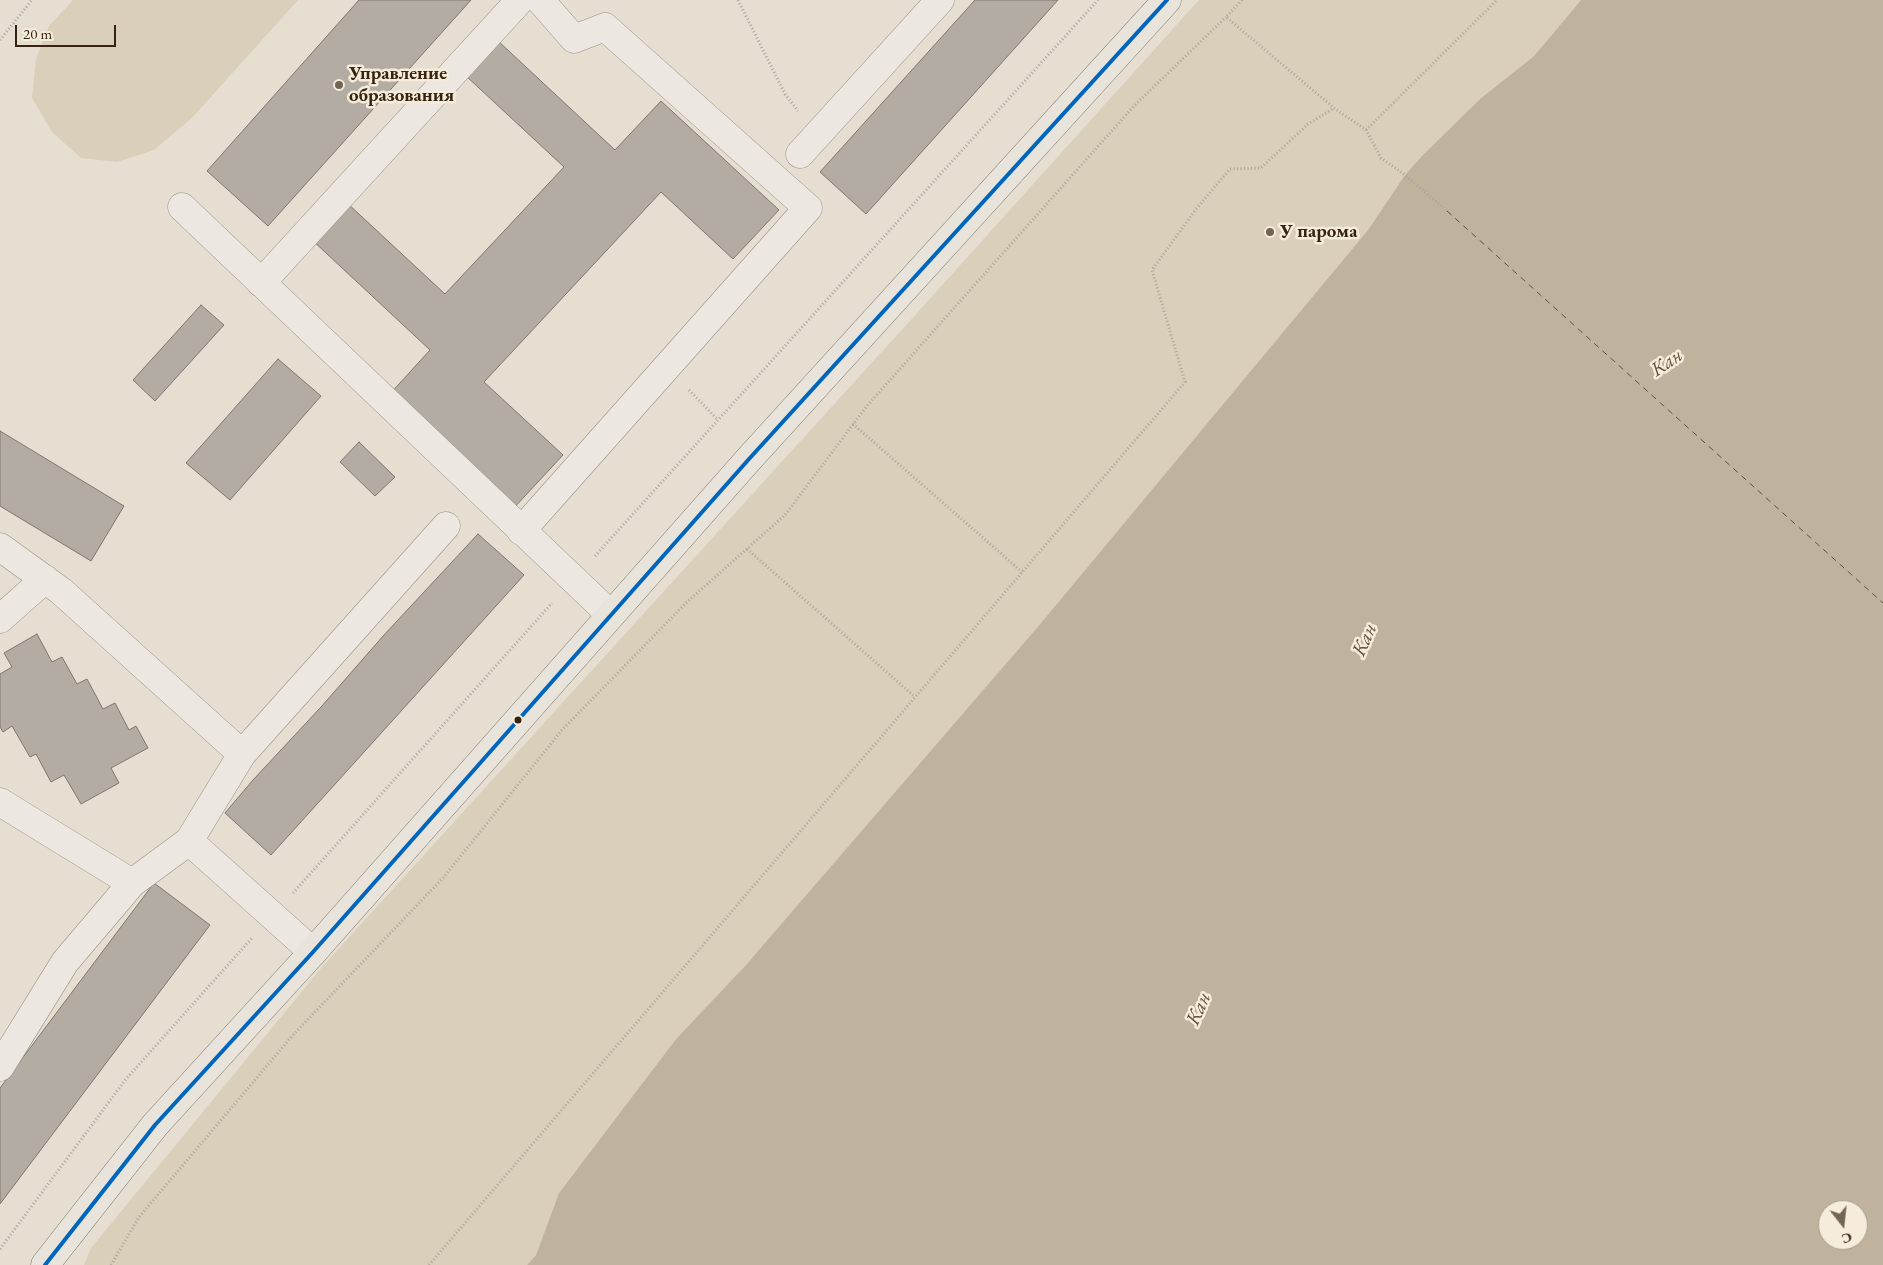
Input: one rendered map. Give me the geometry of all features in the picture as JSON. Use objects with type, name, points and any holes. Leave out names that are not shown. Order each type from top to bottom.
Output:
[{"type":"main road","points":[[45,1265],[154,1125],[313,952],[749,460],[1167,0]]},
{"type":"lane","points":[[261,283],[520,0]]},
{"type":"lane","points":[[522,531],[808,208],[605,27],[574,39],[540,0]]},
{"type":"lane","points":[[809,144],[940,0]]},
{"type":"lane","points":[[182,207],[611,615]]},
{"type":"lane","points":[[0,1067],[65,962],[132,883],[189,841],[242,754],[446,526]]},
{"type":"lane","points":[[0,547],[68,598],[242,754]]},
{"type":"lane","points":[[0,619],[45,579]]},
{"type":"lane","points":[[0,802],[132,883]]},
{"type":"lane","points":[[189,841],[313,952]]},
{"type":"path","points":[[0,40],[32,0]]},
{"type":"path","points":[[738,0],[809,144]]},
{"type":"path","points":[[0,1249],[126,1079],[573,580],[1098,0]]},
{"type":"path","points":[[111,1265],[139,1217],[293,1035],[442,878],[562,730],[687,602],[785,515],[854,424],[892,378],[1134,106],[1242,0]]},
{"type":"path","points":[[1366,130],[1497,0]]},
{"type":"path","points":[[1226,17],[1334,108],[1366,130],[1381,158],[1405,175],[1447,211]]},
{"type":"path","points":[[429,1265],[1185,382],[1152,270],[1196,209],[1230,168],[1261,168],[1308,124],[1334,108]]},
{"type":"path","points":[[667,367],[718,420]]},
{"type":"path","points":[[854,424],[1022,572]]},
{"type":"path","points":[[747,549],[915,697]]},
{"type":"shaded area","points":[[73,0],[298,0],[192,118],[154,150],[117,162],[81,158],[52,132],[32,98],[36,59],[49,26]]},
{"type":"shaded area","points":[[1199,0],[1581,0],[1534,56],[1480,99],[1405,175],[1368,230],[1041,623],[745,966],[676,1039],[559,1193],[536,1255],[527,1265],[84,1265],[91,1248],[322,967]]},
{"type":"water","name":"Кан","points":[[1581,0],[1883,0],[1883,1265],[527,1265],[536,1255],[559,1193],[676,1039],[745,966],[1041,623],[1368,230],[1405,175],[1480,99],[1534,56]]},
{"type":"building","name":"Управление образования","points":[[359,0],[471,0],[268,226],[207,171]]},
{"type":"building","points":[[975,0],[1058,0],[866,214],[820,172]]},
{"type":"building","points":[[497,40],[615,150],[661,101],[779,210],[733,259],[661,192],[484,382],[563,455],[512,510],[389,395],[430,350],[311,239],[346,202],[445,294],[564,167],[465,75]]},
{"type":"building","points":[[201,305],[224,325],[155,401],[133,380]]},
{"type":"building","points":[[278,359],[321,396],[230,500],[186,463]]},
{"type":"building","points":[[0,431],[124,506],[91,561],[0,506]]},
{"type":"building","points":[[359,442],[395,477],[375,496],[340,462]]},
{"type":"building","points":[[478,534],[524,575],[271,855],[225,813],[384,635]]},
{"type":"building","points":[[37,634],[52,662],[62,657],[77,684],[87,679],[103,709],[115,703],[129,730],[136,726],[148,748],[111,768],[119,783],[81,804],[64,775],[51,782],[36,754],[30,757],[12,726],[3,732],[0,727],[0,674],[12,667],[4,653]]},
{"type":"building","points":[[154,883],[210,925],[0,1204],[0,1088]]},
{"type":"ferry route","points":[[1447,211],[1883,603]]},
{"type":"transit line","points":[[45,1265],[155,1125],[313,952],[749,459],[1167,0]]},
{"type":"place","name":"Управление образования","points":[[339,85]]},
{"type":"place","name":"У парома","points":[[1270,232]]}]
